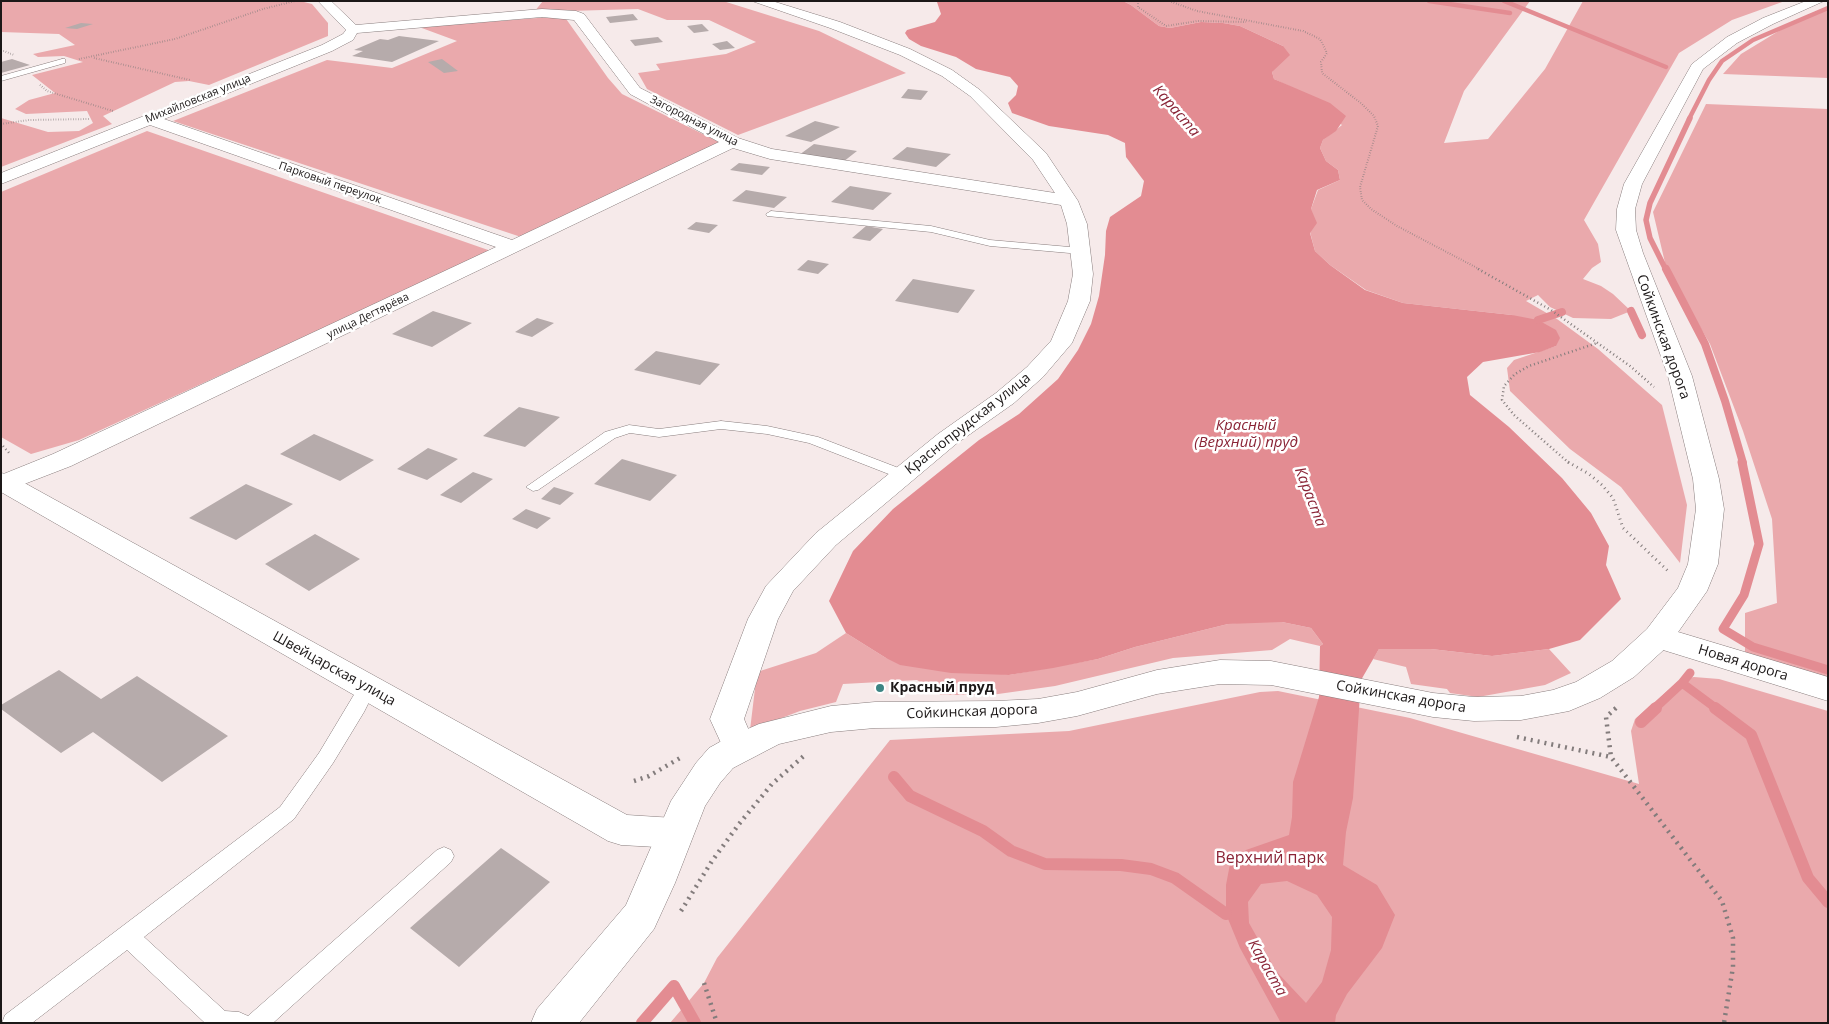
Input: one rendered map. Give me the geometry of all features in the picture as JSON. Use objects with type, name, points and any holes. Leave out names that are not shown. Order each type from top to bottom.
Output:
[{"type":"street","points":[[324,1],[353,29]]},
{"type":"street","name":"Краснопрудская улица","points":[[739,747],[727,719],[763,619],[781,586],[826,539],[947,439],[1005,398],[1035,372],[1061,343],[1079,301],[1083,274],[1077,224],[1069,201],[1040,157],[974,92],[947,73],[860,34],[758,1]]},
{"type":"street","name":"Сойкинская дорога","points":[[739,747],[771,733],[831,719],[922,713],[996,714],[1038,711],[1078,704],[1157,682],[1220,672],[1271,673],[1379,695],[1474,709],[1520,708],[1557,702],[1588,690],[1623,669],[1658,637],[1692,591],[1703,564],[1708,537],[1710,508],[1706,479],[1680,376],[1632,253],[1626,230],[1626,209],[1633,184],[1697,67],[1732,40],[1768,21],[1818,1]]},
{"type":"street","name":"Загородная улица","points":[[353,29],[542,13],[577,15],[635,92],[732,142],[770,154],[1069,201]]},
{"type":"street","name":"Михайловская улица","points":[[1,179],[327,48],[348,37],[353,29]]},
{"type":"street","name":"Парковый переулок","points":[[148,120],[512,246]]},
{"type":"street","name":"улица Дегтярёва","points":[[3,483],[62,460],[268,364],[732,142]]},
{"type":"street","name":"Швейцарская улица","points":[[3,483],[621,830],[674,833]]},
{"type":"street","name":"Новая дорога","points":[[1658,637],[1828,689]]},
{"type":"street","points":[[552,1023],[594,975],[640,917],[656,883],[674,833],[689,801],[708,772],[721,758],[739,747]]},
{"type":"lane","points":[[5,78],[62,62]]},
{"type":"lane","points":[[772,214],[931,229],[990,243],[1081,251]]},
{"type":"lane","points":[[533,487],[610,435],[629,429],[659,432],[721,425],[767,430],[813,440],[904,474]]},
{"type":"lane","points":[[13,1023],[128,937],[287,813],[331,750],[367,688]]},
{"type":"lane","points":[[256,1023],[444,856]]},
{"type":"lane","points":[[128,937],[226,1022]]},
{"type":"path","points":[[93,58],[175,39],[263,9],[295,1]]},
{"type":"path","points":[[1138,1],[1138,6],[1166,26],[1198,21],[1252,21]]},
{"type":"path","points":[[1169,1],[1196,11],[1302,31],[1320,40],[1327,53],[1321,62],[1322,74],[1326,79],[1350,93],[1374,116],[1378,126],[1378,135],[1360,187],[1362,200],[1371,209],[1397,226],[1502,280],[1567,320],[1630,366],[1692,420]]},
{"type":"path","points":[[1,50],[15,55]]},
{"type":"path","points":[[73,58],[93,58],[195,81]]},
{"type":"path","points":[[5,78],[32,81],[47,92],[148,120]]},
{"type":"path","points":[[1,124],[29,120],[93,119]]},
{"type":"path","points":[[1597,343],[1528,366],[1515,374],[1504,386],[1502,400],[1514,415],[1534,434],[1572,466],[1589,474],[1602,486],[1612,498],[1623,528],[1644,550],[1692,591]]},
{"type":"path","points":[[1620,705],[1606,717],[1611,757],[1722,901],[1733,938],[1733,968],[1724,1023]]},
{"type":"path","points":[[677,919],[700,879]]},
{"type":"path","points":[[704,984],[717,1023]]},
{"type":"green space","points":[[1,1],[300,1],[312,4],[328,23],[328,36],[209,85],[189,81],[175,82],[103,116],[112,124],[1,167],[1,118],[48,132],[79,131],[93,123],[87,111],[26,114],[15,109],[29,100],[55,93],[32,75],[83,62],[64,56],[38,57],[33,54],[75,45],[59,34],[1,32]]},
{"type":"green space","points":[[543,1],[723,1],[819,31],[906,73],[738,135],[647,89],[638,73],[660,70],[656,64],[726,54],[756,42],[709,20],[667,20],[638,9],[534,12]]},
{"type":"green space","points":[[1123,1],[1530,1],[1464,91],[1444,143],[1488,139],[1545,69],[1583,1],[1785,1],[1732,20],[1679,53],[1584,220],[1598,244],[1601,262],[1592,268],[1583,279],[1601,286],[1613,294],[1631,311],[1611,319],[1573,318],[1550,307],[1538,295],[1526,301],[1557,319],[1598,349],[1662,405],[1687,505],[1680,563],[1621,487],[1570,449],[1510,391],[1507,368],[1514,360],[1556,346],[1512,315],[1403,303],[1366,290],[1330,265],[1315,251],[1310,232],[1311,209],[1318,190],[1340,180],[1338,170],[1326,161],[1320,148],[1323,140],[1342,125],[1293,88],[1274,79],[1272,72],[1283,46],[1240,26],[1223,23],[1201,22],[1170,28],[1159,26]]},
{"type":"green space","points":[[1828,7],[1828,78],[1723,74],[1741,54],[1787,26]]},
{"type":"green space","points":[[564,16],[608,78],[622,94],[721,143],[521,237],[173,121],[327,60],[392,68],[457,41],[419,27]]},
{"type":"green space","points":[[1706,104],[1828,109],[1828,680],[1745,656],[1745,613],[1777,603],[1772,519],[1743,431],[1710,344],[1667,271],[1653,212]]},
{"type":"green space","points":[[147,131],[491,251],[79,440],[31,454],[1,437],[1,192]]},
{"type":"green space","points":[[1255,621],[1282,622],[1311,628],[1323,644],[1320,646],[1290,639],[1272,650],[1173,658],[1055,686],[991,695],[941,695],[917,680],[843,684],[836,702],[800,711],[750,730],[757,672],[816,653],[846,633],[886,658],[1009,675],[1098,659],[1135,647],[1228,624]]},
{"type":"green space","points":[[1379,649],[1431,649],[1492,656],[1549,649],[1571,673],[1545,685],[1478,697],[1450,693],[1447,689],[1411,684],[1406,667],[1373,659]]},
{"type":"green space","name":"Верхний парк","points":[[1694,677],[1719,679],[1828,711],[1828,1023],[670,1023],[704,983],[717,958],[890,740],[1069,731],[1260,692],[1278,691],[1410,718],[1639,784],[1631,731],[1635,719],[1681,679]]},
{"type":"water","name":"Красный (Верхний) пруд","points":[[1123,1],[1159,26],[1170,28],[1201,22],[1223,23],[1240,26],[1283,46],[1290,55],[1272,72],[1274,79],[1330,103],[1346,116],[1336,131],[1323,140],[1320,148],[1326,161],[1338,170],[1340,180],[1317,190],[1311,209],[1317,223],[1310,233],[1315,251],[1330,265],[1365,290],[1403,303],[1512,315],[1538,320],[1556,330],[1560,338],[1556,346],[1540,352],[1483,362],[1467,377],[1470,395],[1509,427],[1562,478],[1591,513],[1609,546],[1606,565],[1621,599],[1580,640],[1549,649],[1492,656],[1431,649],[1379,649],[1361,680],[1353,798],[1346,832],[1343,865],[1377,885],[1395,915],[1382,948],[1347,994],[1336,1015],[1335,1023],[1281,1023],[1240,948],[1226,914],[1226,885],[1230,864],[1246,850],[1289,835],[1292,817],[1293,782],[1319,697],[1320,646],[1323,644],[1311,628],[1282,622],[1228,624],[1135,647],[1098,659],[1053,668],[1009,675],[951,673],[900,665],[886,658],[846,633],[829,601],[853,551],[893,509],[979,440],[1019,414],[1058,379],[1078,350],[1091,324],[1099,296],[1105,255],[1106,231],[1110,217],[1141,196],[1144,181],[1126,157],[1125,143],[1108,135],[1049,126],[1012,113],[1008,103],[1016,95],[1018,86],[1010,77],[976,69],[956,57],[921,46],[909,39],[905,33],[907,30],[935,22],[941,14],[937,2]],"holes":[[[1287,881],[1317,895],[1332,917],[1331,950],[1322,982],[1306,1003],[1276,971],[1249,923],[1248,902],[1261,884]]]},
{"type":"building","points":[[633,14],[638,20],[610,23],[606,17]]},
{"type":"building","points":[[81,23],[93,24],[77,29],[65,28]]},
{"type":"building","points":[[702,24],[709,31],[694,33],[687,26]]},
{"type":"building","points":[[399,36],[439,41],[392,62],[352,56],[363,51],[354,50],[380,39],[388,40]]},
{"type":"building","points":[[658,37],[663,42],[635,46],[630,40]]},
{"type":"building","points":[[727,41],[735,48],[720,50],[712,44]]},
{"type":"building","points":[[12,59],[30,65],[1,73],[1,62]]},
{"type":"building","points":[[442,59],[458,71],[444,73],[428,62]]},
{"type":"building","points":[[908,89],[928,91],[921,100],[901,98]]},
{"type":"building","points":[[815,121],[840,127],[811,142],[785,136]]},
{"type":"building","points":[[814,144],[857,151],[843,162],[799,155]]},
{"type":"building","points":[[907,147],[951,154],[936,167],[892,159]]},
{"type":"building","points":[[739,163],[770,167],[762,175],[730,170]]},
{"type":"building","points":[[850,186],[892,193],[873,210],[831,202]]},
{"type":"building","points":[[746,190],[787,197],[774,208],[732,201]]},
{"type":"building","points":[[696,222],[718,225],[709,233],[687,229]]},
{"type":"building","points":[[866,226],[883,229],[870,241],[852,238]]},
{"type":"building","points":[[808,260],[829,264],[818,274],[797,270]]},
{"type":"building","points":[[913,279],[975,290],[958,313],[895,301]]},
{"type":"building","points":[[433,311],[472,323],[432,347],[392,334]]},
{"type":"building","points":[[537,318],[554,323],[532,337],[515,332]]},
{"type":"building","points":[[656,351],[720,364],[700,385],[634,370]]},
{"type":"building","points":[[519,407],[560,417],[525,447],[483,436]]},
{"type":"building","points":[[314,434],[374,460],[340,481],[280,454]]},
{"type":"building","points":[[428,448],[458,459],[427,480],[397,469]]},
{"type":"building","points":[[622,459],[677,475],[650,501],[594,484]]},
{"type":"building","points":[[473,472],[493,479],[461,503],[440,495]]},
{"type":"building","points":[[246,484],[293,504],[236,540],[189,518]]},
{"type":"building","points":[[554,487],[574,493],[560,505],[541,499]]},
{"type":"building","points":[[526,509],[551,518],[537,529],[512,519]]},
{"type":"building","points":[[315,534],[360,559],[309,591],[265,564]]},
{"type":"building","points":[[59,670],[101,699],[137,676],[228,736],[162,782],[93,732],[61,753],[1,709],[1,705]]},
{"type":"building","points":[[501,848],[550,882],[459,967],[410,928]]},
{"type":"waterway","points":[[1429,1],[1510,13]]},
{"type":"waterway","points":[[1504,1],[1666,67]]},
{"type":"waterway","points":[[1689,119],[1709,80],[1722,61],[1753,40],[1828,8]]},
{"type":"waterway","points":[[1666,270],[1650,238],[1646,220],[1650,203],[1690,118]]},
{"type":"waterway","points":[[1666,269],[1705,344],[1725,401],[1743,463]]},
{"type":"waterway","points":[[1631,311],[1642,335]]},
{"type":"waterway","points":[[1538,320],[1562,312]]},
{"type":"waterway","points":[[1742,462],[1759,544],[1744,595],[1723,629],[1753,647],[1828,670]]},
{"type":"waterway","points":[[1682,683],[1690,673]]},
{"type":"waterway","points":[[1654,709],[1682,683]]},
{"type":"waterway","points":[[1682,683],[1717,709]]},
{"type":"waterway","points":[[1641,722],[1656,708]]},
{"type":"waterway","points":[[1715,708],[1751,735],[1808,878],[1828,902]]},
{"type":"waterway","points":[[894,777],[910,796],[983,831],[1011,851],[1045,864],[1121,865],[1151,869],[1175,878],[1226,914]]},
{"type":"waterway","points":[[642,1023],[674,986],[695,1023]]},
{"type":"place","name":"Красный пруд","points":[[880,688]]},
{"type":"water label","name":"Караста","points":[[1176,111]]},
{"type":"water label","name":"Караста","points":[[1310,497]]},
{"type":"water label","name":"Караста","points":[[1267,968]]}]
